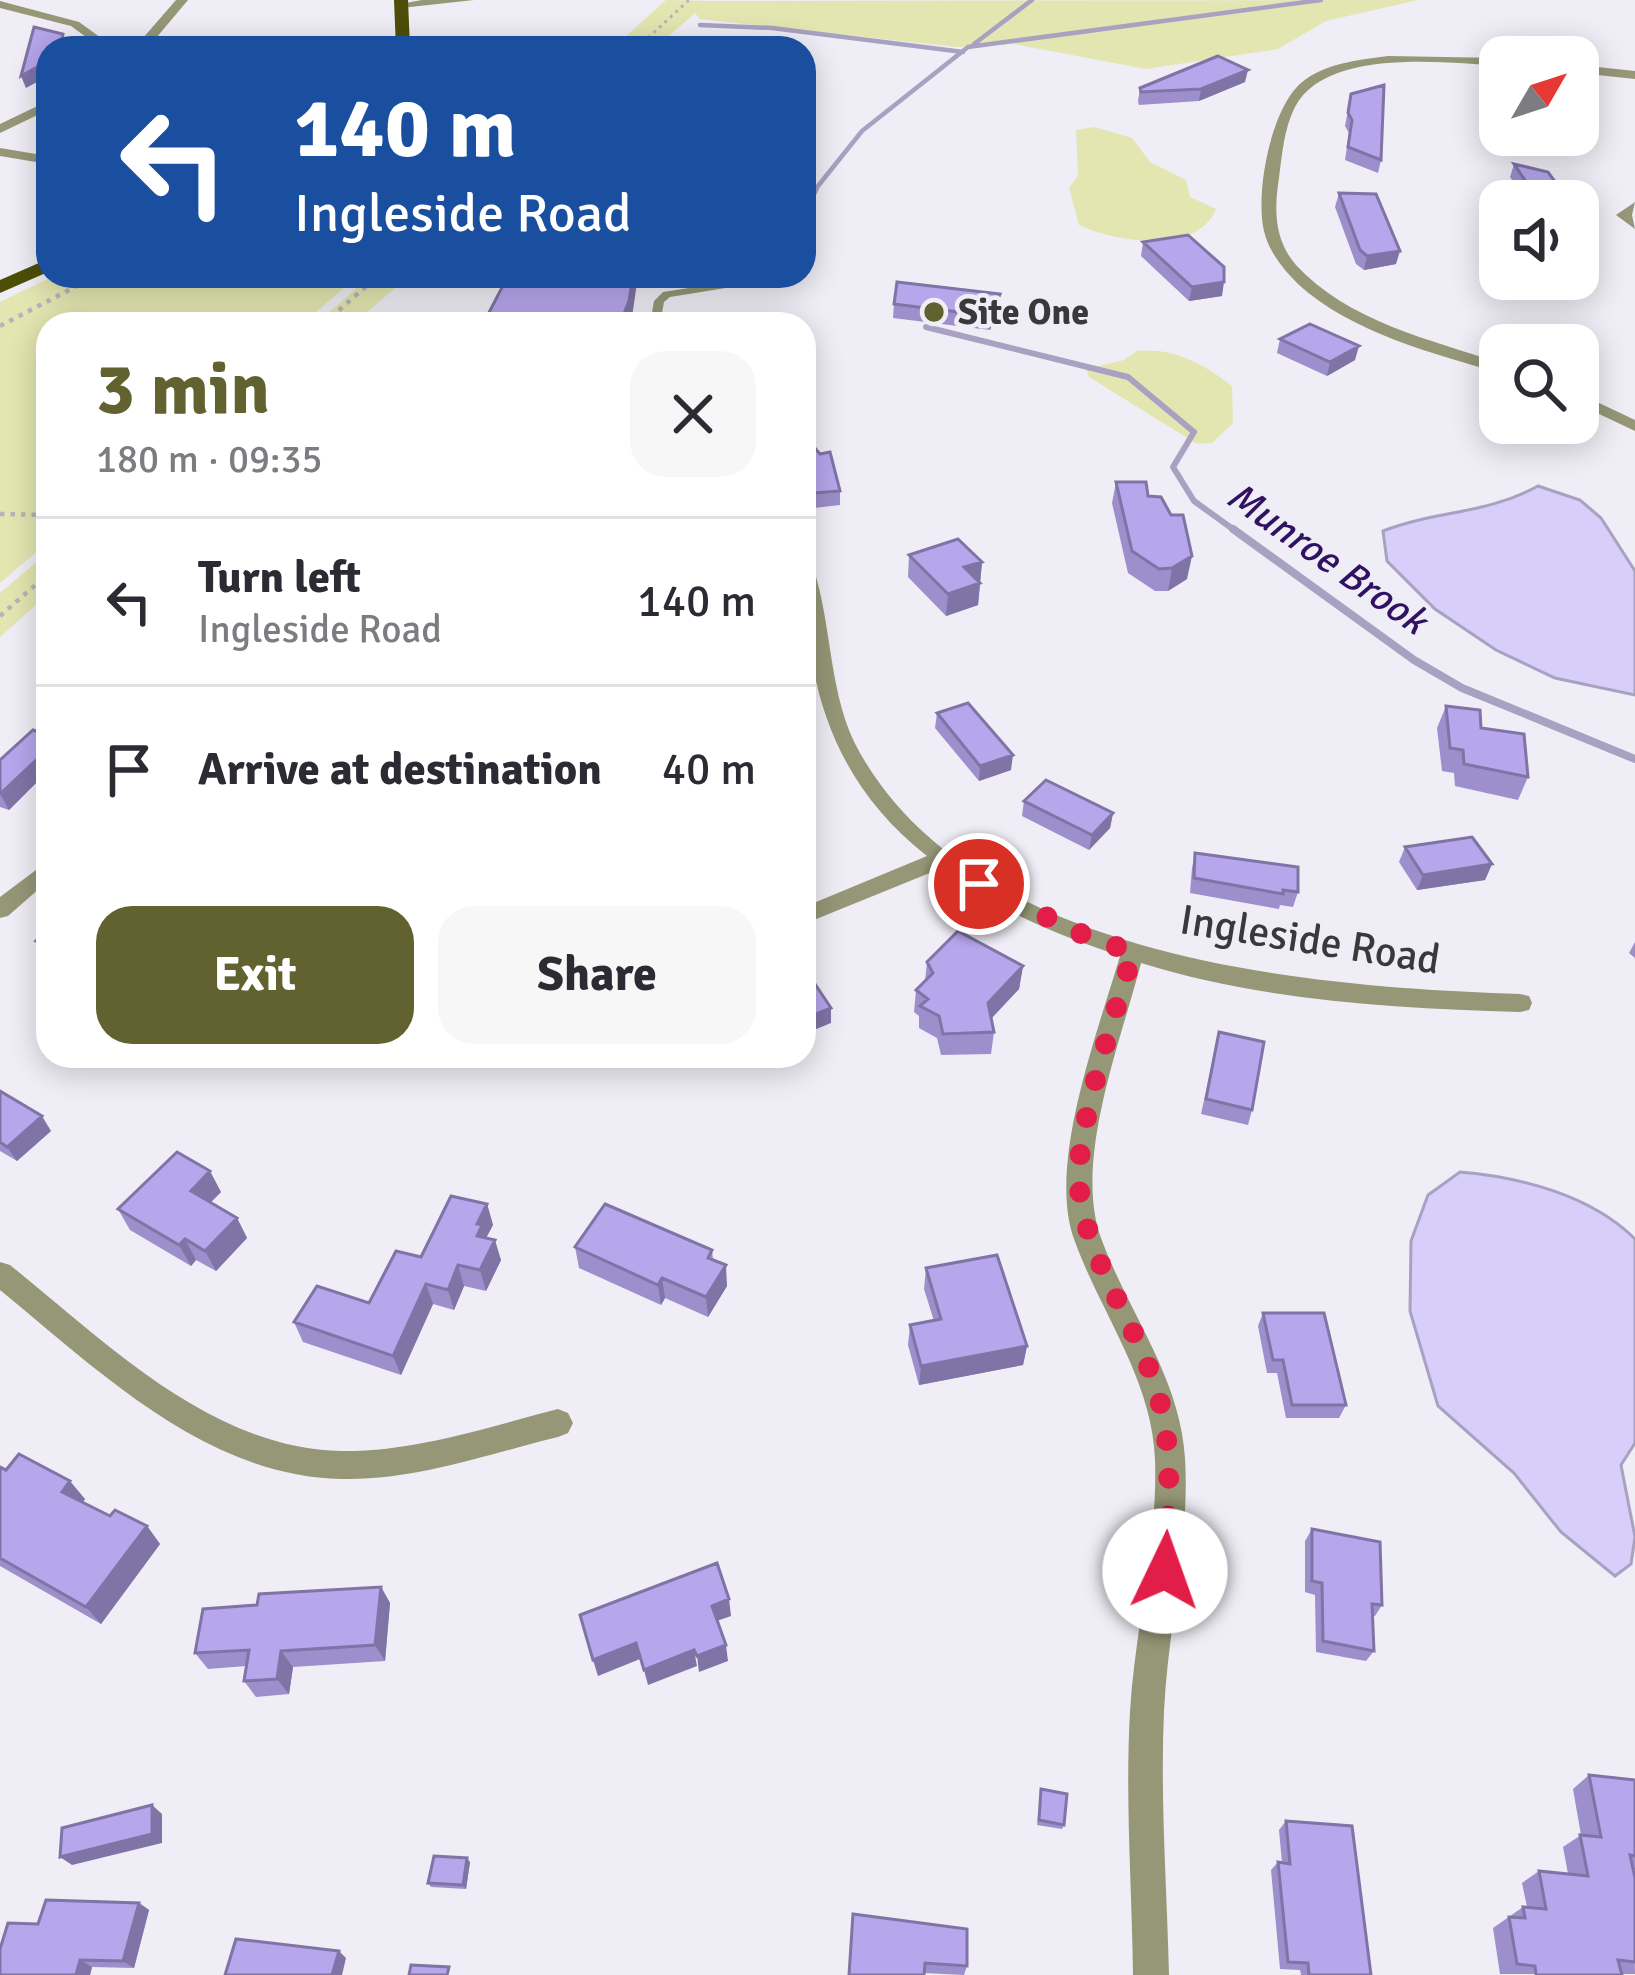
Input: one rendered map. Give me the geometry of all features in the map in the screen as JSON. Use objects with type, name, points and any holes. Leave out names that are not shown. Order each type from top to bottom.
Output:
[{"type":"main road","points":[[401,2],[402,36]]},
{"type":"main road","points":[[0,287],[36,270]]},
{"type":"street","points":[[151,36],[182,0]]},
{"type":"street","points":[[401,2],[468,0]]},
{"type":"street","points":[[0,4],[75,24],[92,36]]},
{"type":"street","points":[[1479,61],[1394,59],[1325,75],[1302,88],[1283,123],[1266,213],[1280,254],[1315,289],[1378,324],[1479,360]]},
{"type":"street","points":[[1599,71],[1635,75]]},
{"type":"street","points":[[0,129],[36,111]]},
{"type":"street","points":[[0,152],[36,158]]},
{"type":"street","points":[[1635,206],[1623,215],[1635,225]]},
{"type":"street","points":[[1599,408],[1635,426]]},
{"type":"street","name":"Ingleside Road","points":[[816,617],[830,717],[886,809],[942,859],[1029,911],[1133,952],[1328,990],[1520,1003]]},
{"type":"street","points":[[816,911],[942,859]]},
{"type":"street","points":[[0,910],[36,879]]},
{"type":"street","points":[[1133,952],[1094,1096],[1078,1178],[1086,1235],[1157,1390],[1170,1456],[1165,1571],[1147,1711],[1150,1975]]},
{"type":"street","points":[[0,1274],[119,1368],[202,1425],[284,1460],[339,1465],[396,1461],[558,1423]]},
{"type":"lane","points":[[657,312],[659,301],[668,294],[707,288]]},
{"type":"path","points":[[650,36],[689,0]]},
{"type":"path","points":[[0,326],[76,288]]},
{"type":"path","points":[[337,312],[365,288]]},
{"type":"path","points":[[0,514],[36,515]]},
{"type":"path","points":[[0,616],[36,584]]},
{"type":"green space","points":[[666,0],[1418,0],[1326,21],[1278,49],[1146,69],[1014,44],[956,47],[700,19],[695,13],[669,36],[626,36]]},
{"type":"green space","points":[[1094,127],[1132,138],[1150,162],[1186,180],[1190,197],[1216,209],[1206,224],[1174,239],[1154,241],[1113,236],[1079,225],[1069,188],[1078,176],[1076,130]]},
{"type":"green space","points":[[36,285],[344,288],[316,312],[36,312],[36,552],[0,583],[0,302]]},
{"type":"green space","points":[[356,288],[395,288],[367,312],[330,312]]},
{"type":"green space","points":[[1137,351],[1175,355],[1232,386],[1233,423],[1212,443],[1197,444],[1089,377],[1086,369],[1124,360]]},
{"type":"green space","points":[[36,562],[36,605],[0,637],[0,593]]},
{"type":"shaded area","points":[[1538,486],[1580,500],[1601,518],[1635,571],[1635,695],[1555,678],[1496,650],[1435,609],[1387,561],[1383,531],[1499,502]]},
{"type":"shaded area","points":[[1460,1172],[1554,1191],[1598,1211],[1635,1239],[1635,1443],[1621,1465],[1635,1537],[1631,1564],[1615,1576],[1561,1532],[1514,1473],[1438,1406],[1410,1311],[1411,1241],[1428,1195]]},
{"type":"building","points":[[34,27],[63,34],[36,36],[36,68],[21,76]]},
{"type":"building","points":[[1218,56],[1248,70],[1201,89],[1141,92],[1140,88]]},
{"type":"building","points":[[1384,85],[1381,160],[1348,147],[1352,120],[1348,113],[1351,94]]},
{"type":"building","points":[[1514,164],[1548,172],[1554,180],[1525,180]]},
{"type":"building","points":[[1339,193],[1376,194],[1400,251],[1367,256],[1360,250]]},
{"type":"building","points":[[1188,235],[1224,267],[1224,282],[1192,287],[1143,242]]},
{"type":"building","points":[[897,282],[1000,294],[991,316],[894,304]]},
{"type":"building","points":[[502,288],[631,288],[625,312],[489,312]]},
{"type":"building","points":[[1310,324],[1359,346],[1330,362],[1280,339]]},
{"type":"building","points":[[816,449],[820,454],[830,452],[840,491],[816,493]]},
{"type":"building","points":[[1116,482],[1146,482],[1148,496],[1161,497],[1171,515],[1183,515],[1192,556],[1172,568],[1159,569],[1132,551]]},
{"type":"building","points":[[958,539],[982,562],[964,567],[980,583],[948,594],[909,555]]},
{"type":"building","points":[[968,703],[1013,755],[980,766],[937,713]]},
{"type":"building","points":[[1446,706],[1480,710],[1481,728],[1524,734],[1528,777],[1464,764],[1463,750],[1450,748]]},
{"type":"building","points":[[36,731],[36,760],[0,794],[0,760]]},
{"type":"building","points":[[1046,780],[1113,813],[1092,835],[1024,801]]},
{"type":"building","points":[[1472,837],[1492,864],[1423,875],[1405,847]]},
{"type":"building","points":[[1195,853],[1298,867],[1298,892],[1283,890],[1283,894],[1194,878]]},
{"type":"building","points":[[958,931],[1023,966],[988,1003],[994,1032],[943,1034],[939,1016],[920,1006],[928,999],[916,990],[933,973],[927,962]]},
{"type":"building","points":[[816,986],[831,1008],[816,1014]]},
{"type":"building","points":[[1219,1032],[1264,1042],[1252,1110],[1206,1099]]},
{"type":"building","points":[[0,1091],[42,1116],[7,1147],[0,1142]]},
{"type":"building","points":[[177,1152],[210,1171],[191,1191],[237,1218],[205,1251],[185,1239],[179,1245],[118,1209]]},
{"type":"building","points":[[451,1196],[487,1204],[477,1236],[495,1240],[480,1270],[458,1265],[448,1290],[426,1284],[393,1356],[294,1322],[317,1286],[369,1303],[396,1251],[421,1257]]},
{"type":"building","points":[[605,1204],[712,1250],[708,1258],[726,1265],[706,1297],[662,1278],[658,1285],[575,1247]]},
{"type":"building","points":[[997,1255],[1027,1346],[921,1366],[910,1325],[941,1319],[926,1268]]},
{"type":"building","points":[[1263,1313],[1324,1313],[1346,1405],[1292,1405],[1283,1360],[1273,1360]]},
{"type":"building","points":[[19,1454],[70,1481],[62,1492],[110,1516],[115,1510],[147,1526],[86,1607],[0,1558],[0,1467],[6,1470]]},
{"type":"building","points":[[1312,1529],[1380,1542],[1382,1605],[1372,1604],[1374,1651],[1323,1641],[1322,1583],[1312,1581]]},
{"type":"building","points":[[717,1563],[729,1599],[712,1606],[726,1645],[697,1656],[694,1650],[644,1670],[636,1643],[593,1660],[580,1615]]},
{"type":"building","points":[[381,1587],[375,1645],[281,1651],[277,1679],[244,1681],[249,1650],[195,1653],[203,1609],[257,1605],[259,1594]]},
{"type":"building","points":[[1589,1775],[1635,1780],[1635,1856],[1630,1855],[1635,1878],[1635,1962],[1618,1960],[1622,1975],[1536,1975],[1535,1966],[1517,1964],[1509,1917],[1525,1918],[1523,1907],[1546,1909],[1539,1871],[1588,1876],[1580,1835],[1601,1837]]},
{"type":"building","points":[[1041,1789],[1067,1794],[1064,1825],[1039,1820]]},
{"type":"building","points":[[152,1805],[152,1834],[60,1857],[62,1828]]},
{"type":"building","points":[[1286,1821],[1352,1826],[1371,1975],[1309,1975],[1308,1963],[1288,1962],[1278,1862],[1290,1864]]},
{"type":"building","points":[[434,1856],[467,1858],[463,1885],[428,1883]]},
{"type":"building","points":[[46,1900],[139,1903],[123,1961],[80,1960],[76,1975],[0,1975],[0,1949],[8,1923],[38,1924]]},
{"type":"building","points":[[853,1914],[967,1929],[967,1966],[925,1963],[924,1975],[849,1975]]},
{"type":"building","points":[[236,1939],[339,1951],[332,1975],[225,1975]]},
{"type":"building","points":[[411,1965],[449,1967],[447,1975],[409,1975]]},
{"type":"waterway","points":[[974,44],[1032,0]]},
{"type":"waterway","name":"Munroe Brook","points":[[962,52],[968,47],[1321,0]]},
{"type":"waterway","points":[[700,25],[772,28],[962,52]]},
{"type":"waterway","name":"Munroe Brook","points":[[816,190],[862,131],[962,52]]},
{"type":"waterway","name":"Munroe Brook","points":[[926,327],[1128,377],[1194,432],[1173,467],[1194,501],[1237,532]]},
{"type":"waterway","name":"Munroe Brook","points":[[1233,529],[1414,660],[1462,688],[1635,759]]},
{"type":"place","name":"Site One","points":[[934,312]]},
{"type":"route","points":[[979,884],[1029,911],[1133,952],[1094,1096],[1078,1178],[1086,1235],[1157,1390],[1170,1456],[1165,1571]]}]
